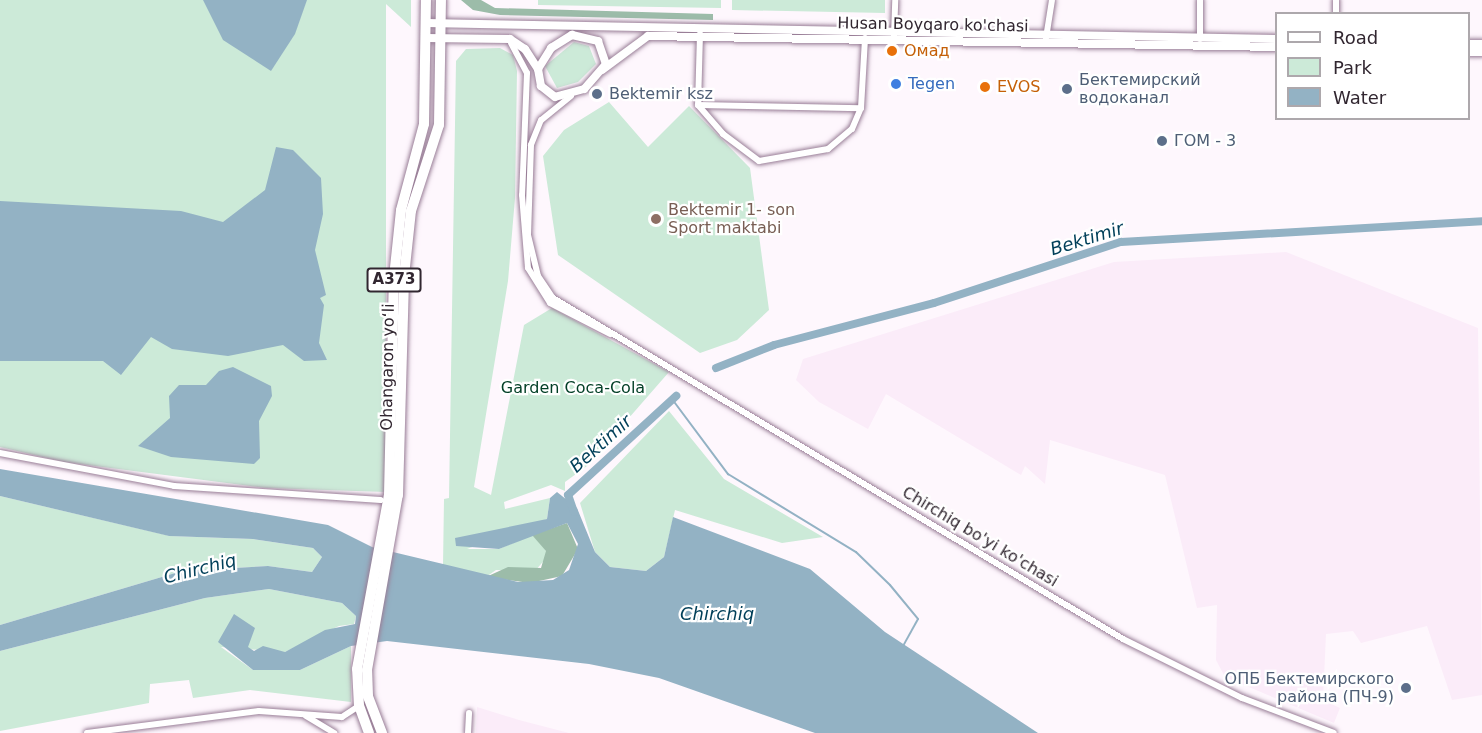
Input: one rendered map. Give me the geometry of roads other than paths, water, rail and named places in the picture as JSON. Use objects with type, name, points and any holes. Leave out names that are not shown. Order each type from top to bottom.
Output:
[{"type":"highway","name":"Ohangaron yoʻli","points":[[385,541],[391,468],[396,258],[406,186],[424,124],[426,0]]},
{"type":"highway","name":"Ohangaron yoʻli","points":[[369,733],[359,706],[363,658],[402,442],[407,238],[416,189],[439,125],[441,0]]},
{"type":"highway","name":"Ohangaron yoʻli","points":[[363,658],[368,696],[382,733]]},
{"type":"main road","name":"Husan Boyqaro ko'chasi","points":[[426,23],[605,25],[700,32],[1046,38],[1200,42],[1275,47]]},
{"type":"main road","name":"Husan Boyqaro ko'chasi","points":[[534,25],[577,34],[603,47],[602,70]]},
{"type":"main road","name":"Husan Boyqaro ko'chasi","points":[[538,69],[551,48],[577,34],[605,25]]},
{"type":"main road","name":"Husan Boyqaro ko'chasi","points":[[571,96],[640,38],[700,32]]},
{"type":"main road","points":[[426,38],[504,38],[525,49],[538,69],[546,92],[571,96]]},
{"type":"main road","name":"Husan Boyqaro ko'chasi","points":[[1200,42],[1275,39]]},
{"type":"street","points":[[894,36],[895,0]]},
{"type":"street","points":[[1046,38],[1052,0]]},
{"type":"street","points":[[1200,0],[1200,42]]},
{"type":"street","points":[[700,32],[698,105],[723,134],[759,161],[828,149],[852,129],[861,108],[865,35]]},
{"type":"street","name":"Chirchiq bo'yi ko'chasi","points":[[504,38],[523,59],[527,91],[522,231],[532,281],[550,303],[625,340]]},
{"type":"street","name":"Chirchiq bo'yi ko'chasi","points":[[527,91],[538,69]]},
{"type":"street","name":"Chirchiq bo'yi ko'chasi","points":[[571,96],[546,114],[532,136],[526,217],[533,262],[554,298],[1123,639],[1242,698],[1334,733]]},
{"type":"street","points":[[698,105],[861,108]]},
{"type":"street","points":[[0,453],[174,486],[381,500]]},
{"type":"street","points":[[87,733],[259,711],[342,717],[359,706]]},
{"type":"street","points":[[468,733],[469,712]]},
{"type":"street","points":[[306,716],[334,733]]},
{"type":"water","points":[[203,0],[307,0],[295,34],[271,71],[223,40]]},
{"type":"water","points":[[276,147],[293,150],[321,178],[323,214],[315,250],[326,295],[320,298],[324,305],[319,343],[327,360],[304,361],[283,345],[228,356],[172,349],[151,337],[121,375],[103,361],[0,361],[0,201],[181,211],[223,222],[265,190]]},
{"type":"water","points":[[233,367],[271,386],[272,396],[259,421],[260,458],[254,464],[171,457],[138,446],[170,418],[169,396],[179,385],[206,385],[219,371]]},
{"type":"water","name":"Chirchiq","points":[[0,469],[328,525],[372,547],[518,582],[553,580],[569,570],[578,544],[567,523],[499,549],[456,546],[455,538],[547,519],[550,498],[557,492],[577,508],[595,552],[610,567],[646,571],[664,557],[673,517],[810,569],[885,632],[1038,733],[815,733],[659,678],[589,664],[387,641],[351,646],[300,670],[253,670],[218,642],[234,614],[255,628],[248,647],[254,651],[263,646],[285,652],[325,630],[355,624],[356,616],[342,603],[269,589],[205,598],[0,651],[0,625],[182,571],[268,566],[312,572],[322,557],[313,548],[253,539],[169,536],[0,496]]},
{"type":"waterway","name":"Bektimir","points":[[716,368],[774,345],[934,303],[1121,242],[1482,221]]},
{"type":"waterway","name":"Bektimir","points":[[574,512],[568,495],[676,396]]},
{"type":"waterway","points":[[672,399],[728,474],[856,552],[890,585],[918,619],[904,644]]},
{"type":"place","name":"Омад","points":[[892,51]]},
{"type":"place","name":"Tegen","points":[[896,84]]},
{"type":"place","name":"EVOS","points":[[985,87]]},
{"type":"place","name":"Бектемирский водоканал","points":[[1067,89]]},
{"type":"place","name":"Bektemir ksz","points":[[597,94]]},
{"type":"place","name":"ГОМ - 3","points":[[1162,141]]},
{"type":"place","name":"Bektemir 1- son Sport maktabi","points":[[656,219]]},
{"type":"place","name":"ОПБ Бектемирского района (ПЧ-9)","points":[[1406,688]]},
{"type":"park label","name":"Garden Coca-Cola","points":[[573,388]]}]
